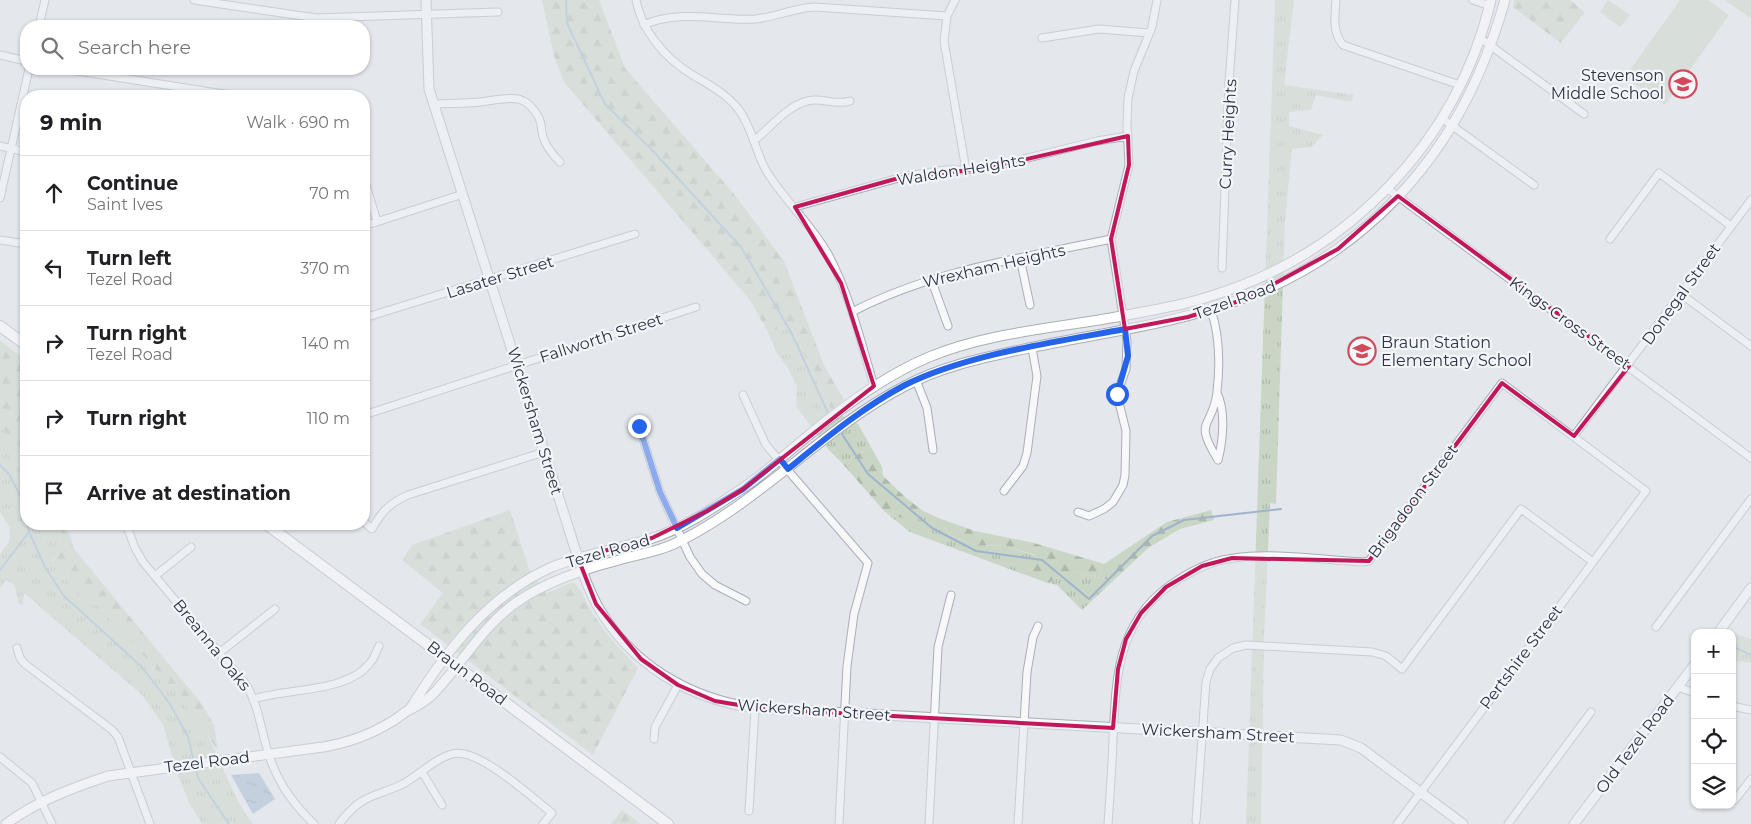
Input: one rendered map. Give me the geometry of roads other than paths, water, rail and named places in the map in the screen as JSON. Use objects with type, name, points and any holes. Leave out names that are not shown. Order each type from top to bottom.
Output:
[{"type":"main road","name":"Tezel Road","points":[[6,824],[43,801],[75,787],[130,772],[269,755],[339,744],[375,731],[410,709],[421,705],[434,693],[491,623],[520,599],[556,581],[582,571],[646,554],[682,540],[746,502],[838,430],[882,399],[916,380],[938,370],[1032,348],[1188,318],[1246,299],[1311,266],[1358,234],[1398,196],[1427,164],[1453,126],[1475,86],[1491,46],[1505,0]]},
{"type":"main road","name":"Tezel Road","points":[[410,709],[445,656],[468,628],[503,596],[551,568],[578,558],[652,538],[677,528],[743,489],[830,418],[874,386],[930,356],[986,340],[1122,316],[1206,298],[1289,264],[1352,222],[1388,189],[1423,148],[1443,118],[1460,85],[1480,38],[1490,3]]},
{"type":"main road","points":[[0,326],[20,341]]},
{"type":"main road","name":"Braun Road","points":[[274,530],[668,824]]},
{"type":"street","points":[[40,20],[45,0]]},
{"type":"street","points":[[194,0],[310,18],[426,16],[498,12]]},
{"type":"street","name":"Wickersham Street","points":[[426,0],[428,78],[433,104],[582,571],[596,604],[615,631],[641,659],[678,685],[715,701],[755,708],[1341,740],[1362,748],[1463,824]]},
{"type":"street","points":[[636,0],[644,25],[658,46],[673,61],[716,88],[732,102],[745,118],[766,170],[795,207],[828,255],[852,312],[874,386]]},
{"type":"street","points":[[955,0],[947,16],[944,41],[966,170]]},
{"type":"street","points":[[1078,512],[1089,516],[1104,510],[1113,502],[1123,484],[1126,431],[1117,394],[1128,356],[1111,240],[1130,165],[1128,98],[1134,71],[1149,33],[1156,0]]},
{"type":"street","name":"Curry Heights","points":[[1222,268],[1229,82],[1235,0]]},
{"type":"street","points":[[1336,0],[1335,26],[1337,36],[1343,45],[1460,85]]},
{"type":"street","points":[[1472,0],[1490,3]]},
{"type":"street","points":[[644,25],[666,17],[757,18],[815,8],[947,16]]},
{"type":"street","points":[[1042,38],[1099,29],[1149,33]]},
{"type":"street","points":[[1480,38],[1584,114]]},
{"type":"street","points":[[0,55],[20,60]]},
{"type":"street","points":[[24,90],[28,75]]},
{"type":"street","points":[[103,75],[198,90]]},
{"type":"street","points":[[433,104],[488,101],[515,97],[525,101],[533,107],[541,120],[542,136],[560,162]]},
{"type":"street","points":[[755,140],[801,103],[813,100],[838,104],[850,101]]},
{"type":"street","points":[[0,198],[20,109]]},
{"type":"street","points":[[1443,118],[1534,185]]},
{"type":"street","name":"Waldon Heights","points":[[795,207],[906,176],[928,172],[982,169],[1066,148],[1128,136]]},
{"type":"street","points":[[0,146],[20,151]]},
{"type":"street","points":[[1610,239],[1659,173],[1731,226]]},
{"type":"street","name":"Kings Cross Street","points":[[1388,189],[1751,458]]},
{"type":"street","points":[[370,224],[463,194]]},
{"type":"street","points":[[370,199],[377,221]]},
{"type":"street","name":"Donegal Street","points":[[1574,436],[1629,366],[1751,200]]},
{"type":"street","name":"Lasater Street","points":[[370,316],[635,234]]},
{"type":"street","points":[[0,240],[20,243]]},
{"type":"street","name":"Wrexham Heights","points":[[852,312],[883,296],[931,279],[1020,258],[1111,240]]},
{"type":"street","points":[[1020,258],[1030,305]]},
{"type":"street","points":[[931,279],[948,326]]},
{"type":"street","points":[[1681,294],[1751,346]]},
{"type":"street","name":"Fallworth Street","points":[[370,413],[696,307]]},
{"type":"street","points":[[1211,310],[1219,340],[1217,393],[1204,426],[1206,441],[1218,460],[1223,405],[1217,393]]},
{"type":"street","points":[[1004,491],[1022,466],[1027,453],[1037,376],[1032,348]]},
{"type":"street","points":[[916,380],[927,408],[933,450]]},
{"type":"street","name":"Brigadoon Street","points":[[1108,824],[1118,668],[1126,639],[1141,613],[1166,586],[1202,566],[1232,558],[1262,557],[1363,562],[1369,560],[1502,383],[1574,436]]},
{"type":"street","points":[[743,395],[762,438],[868,563],[854,614],[847,666],[839,824]]},
{"type":"street","points":[[830,418],[838,430]]},
{"type":"street","points":[[639,426],[657,485],[682,540],[702,574],[722,590],[746,600]]},
{"type":"street","name":"Pertshire Street","points":[[1397,824],[1646,491],[1574,436]]},
{"type":"street","points":[[370,527],[372,529],[387,506],[408,495],[544,452]]},
{"type":"street","points":[[1656,626],[1751,499]]},
{"type":"street","points":[[1196,821],[1207,678],[1215,662],[1233,648],[1246,645],[1372,652],[1386,656],[1402,668],[1521,509],[1593,562]]},
{"type":"street","name":"Breanna Oaks","points":[[128,530],[135,548],[155,576],[247,686],[254,699],[277,778],[288,795],[314,824]]},
{"type":"street","points":[[155,576],[191,547]]},
{"type":"street","points":[[1721,629],[1751,588]]},
{"type":"street","points":[[929,824],[938,647],[952,595]]},
{"type":"street","points":[[219,653],[275,608]]},
{"type":"street","points":[[1018,824],[1023,724],[1029,656],[1038,626]]},
{"type":"street","points":[[254,699],[266,695],[317,688],[342,681],[362,670],[370,663],[379,646]]},
{"type":"street","points":[[17,648],[20,658],[25,664],[112,730],[122,745],[150,824]]},
{"type":"street","name":"Old Tezel Road","points":[[1574,824],[1691,669]]},
{"type":"street","points":[[654,739],[655,727],[678,685]]},
{"type":"street","points":[[1678,687],[1691,692]]},
{"type":"street","points":[[1736,707],[1751,710]]},
{"type":"street","points":[[749,811],[755,708]]},
{"type":"street","points":[[1508,824],[1591,712]]},
{"type":"street","points":[[339,824],[359,802],[402,784],[453,753],[472,754],[552,813],[543,824]]},
{"type":"street","points":[[0,757],[28,778],[43,801],[52,824]]},
{"type":"street","points":[[422,772],[442,805]]},
{"type":"street","points":[[1736,799],[1751,779]]},
{"type":"water","points":[[259,773],[275,799],[253,814],[231,775]]},
{"type":"waterway","points":[[566,0],[567,23],[605,104],[651,149],[741,247],[791,332],[828,413]]},
{"type":"waterway","points":[[842,434],[868,474],[932,528],[976,551],[1042,560],[1089,599],[1152,536],[1184,520],[1281,509]]},
{"type":"waterway","points":[[0,465],[9,474],[20,495]]},
{"type":"waterway","points":[[29,530],[45,567],[64,596],[142,667],[170,704],[188,737],[194,762]]},
{"type":"waterway","points":[[0,570],[29,532]]},
{"type":"waterway","points":[[1736,648],[1751,655]]},
{"type":"waterway","points":[[195,766],[198,778],[229,824]]},
{"type":"place","name":"Stevenson Middle School","points":[[1683,84]]},
{"type":"place","name":"Braun Station Elementary School","points":[[1362,351]]}]
